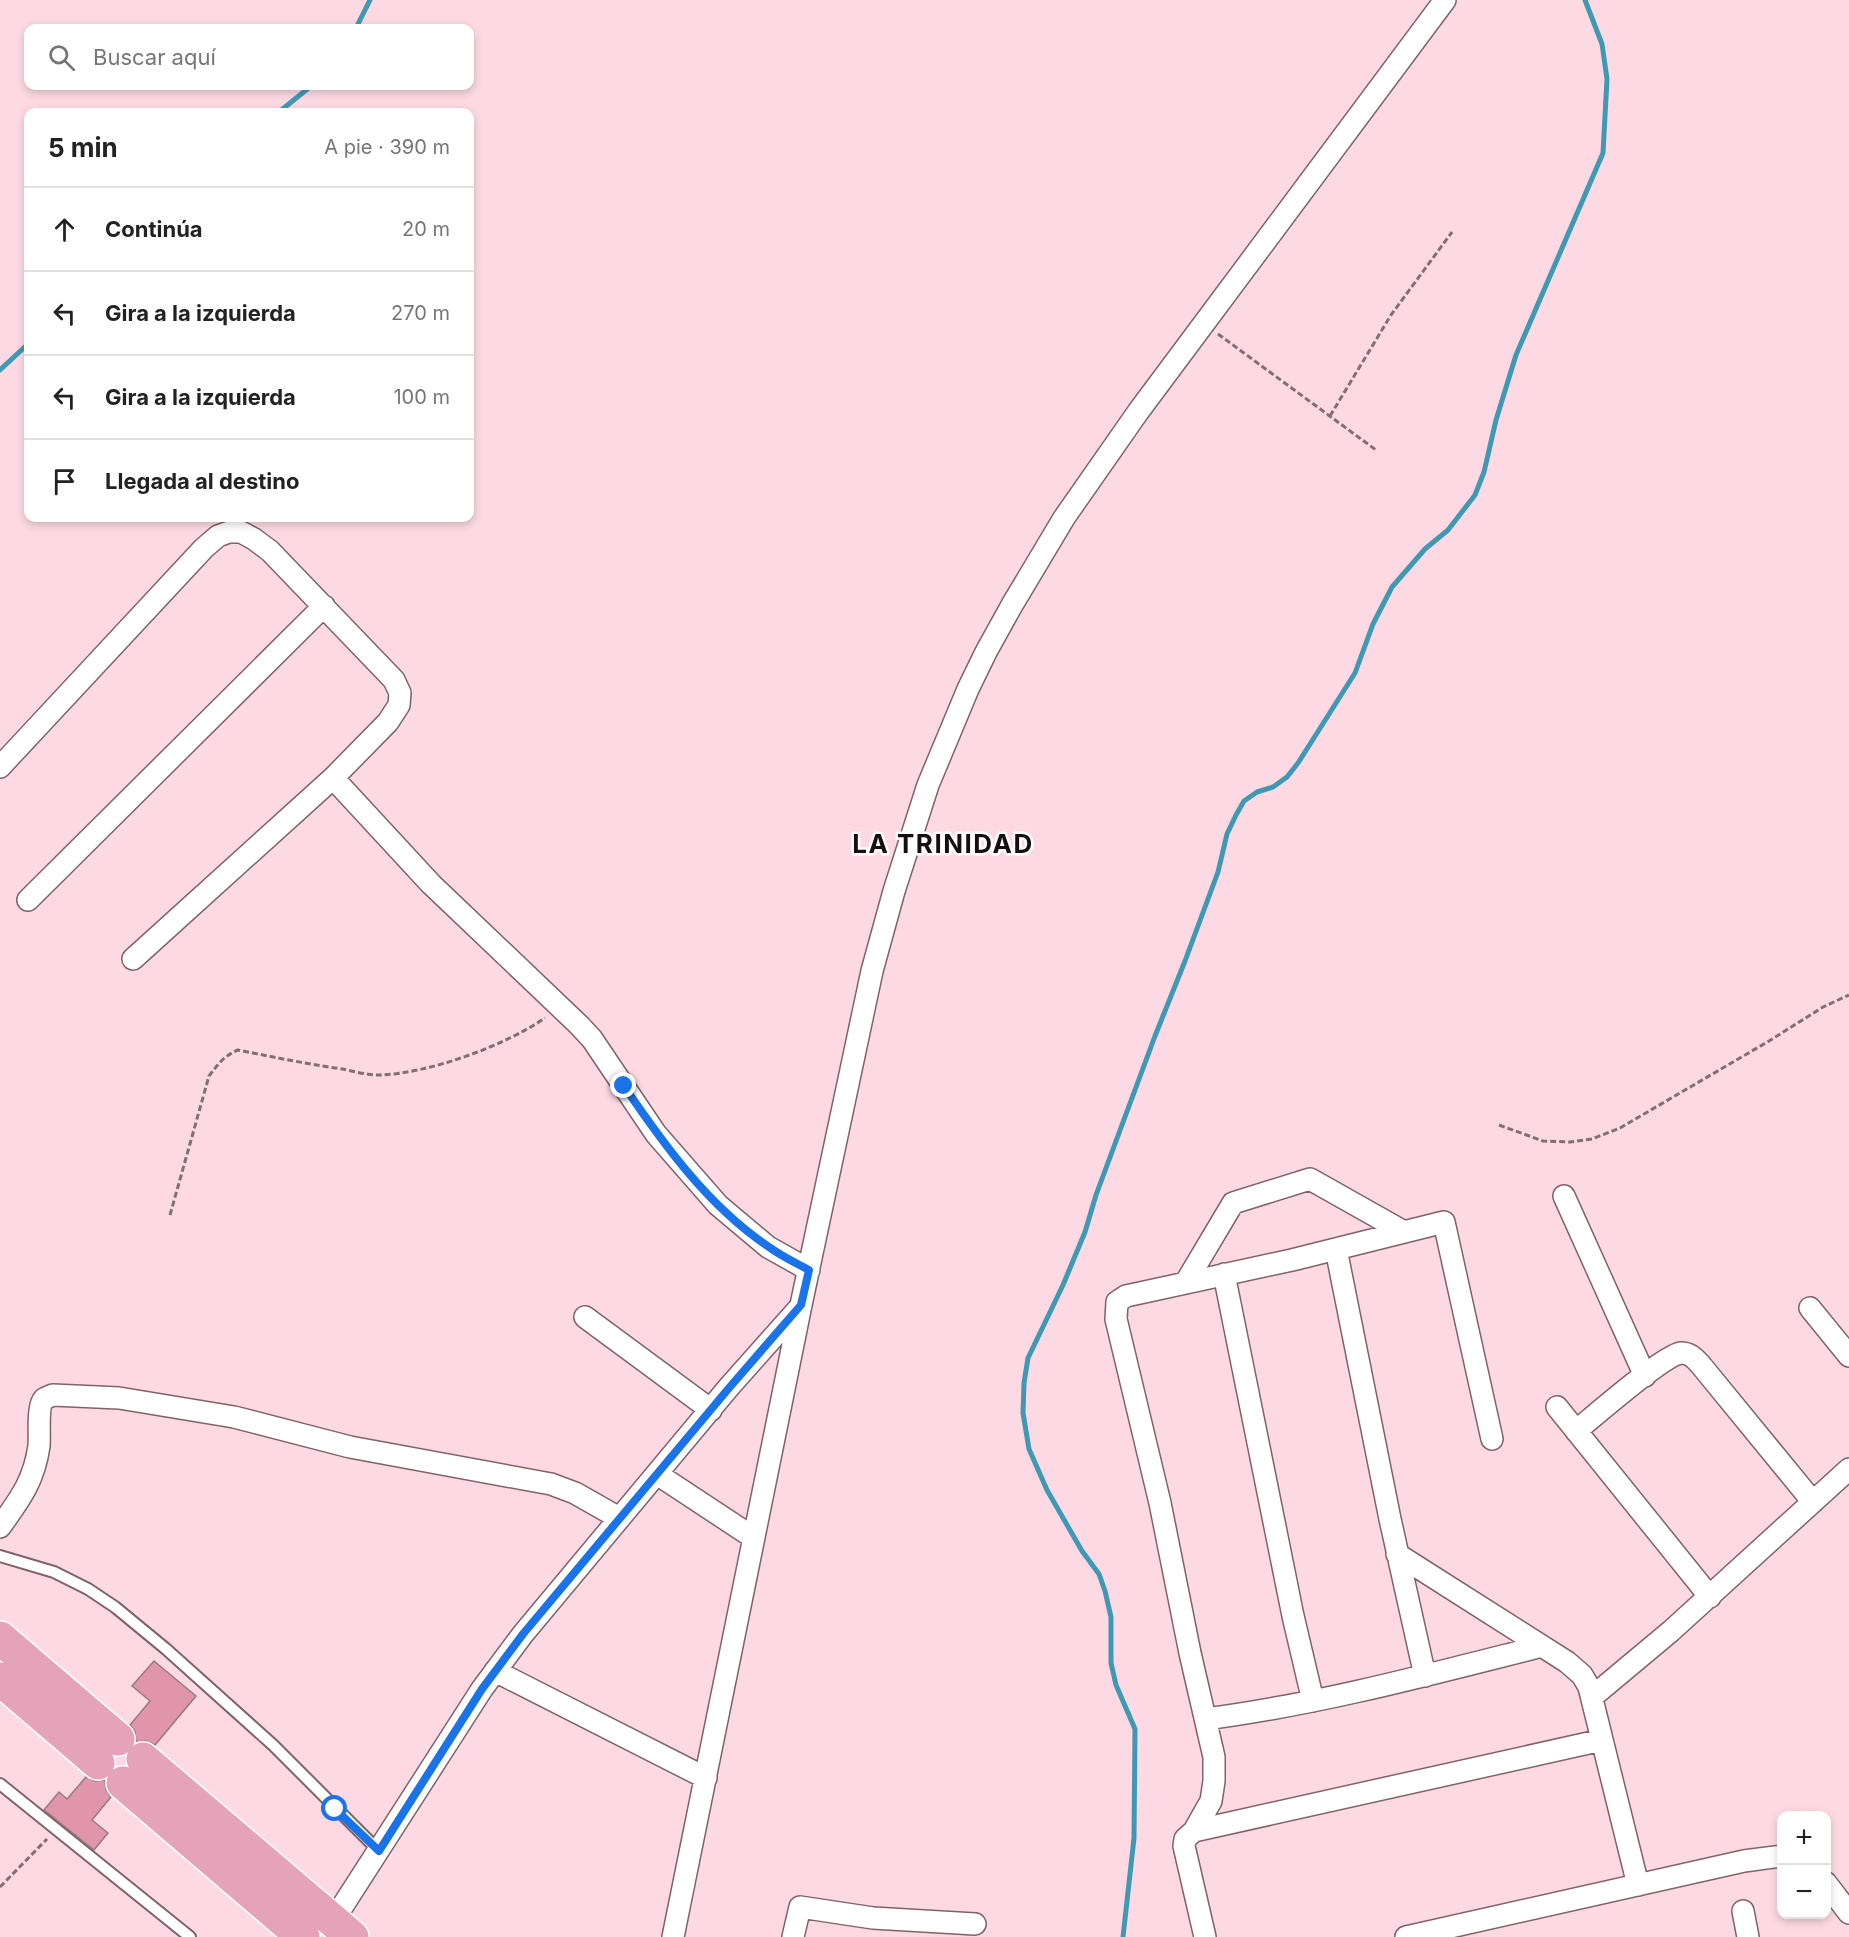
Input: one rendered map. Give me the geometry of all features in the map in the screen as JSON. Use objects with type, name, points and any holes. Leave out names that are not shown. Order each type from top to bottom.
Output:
[{"type":"main road","points":[[6,1664],[108,1751]]},
{"type":"main road","points":[[133,1771],[222,1848],[303,1937]]},
{"type":"main road","points":[[222,1848],[343,1929]]},
{"type":"street","points":[[673,1937],[801,1305],[873,971],[901,869],[928,784],[986,652],[1058,528],[1107,454],[1445,0]]},
{"type":"street","points":[[0,767],[204,548],[218,536],[229,532],[241,532],[270,551],[394,680],[400,693],[399,705],[388,722],[333,778],[133,959]]},
{"type":"street","points":[[28,900],[324,606]]},
{"type":"street","points":[[333,778],[431,884],[562,1007],[592,1039],[656,1134],[718,1205],[768,1247],[809,1270]]},
{"type":"street","points":[[1186,1282],[1233,1203],[1310,1179],[1404,1232]]},
{"type":"street","points":[[1564,1196],[1645,1376]]},
{"type":"street","points":[[1204,1937],[1184,1846],[1185,1839],[1194,1831],[1211,1801],[1214,1757],[1190,1653],[1160,1503],[1116,1319],[1116,1307],[1120,1298],[1336,1250],[1444,1222],[1492,1438]]},
{"type":"street","points":[[1336,1250],[1425,1676]]},
{"type":"street","points":[[1224,1274],[1293,1616],[1313,1701]]},
{"type":"street","points":[[367,1937],[343,1929],[379,1851],[441,1751],[495,1671],[619,1518],[801,1305]]},
{"type":"street","points":[[1810,1308],[1849,1356]]},
{"type":"street","points":[[585,1317],[711,1410]]},
{"type":"street","points":[[1576,1431],[1645,1376],[1679,1353],[1690,1354],[1813,1502]]},
{"type":"street","points":[[0,1527],[27,1488],[39,1445],[41,1405],[45,1398],[52,1395],[120,1398],[234,1417],[350,1446],[551,1484],[575,1493],[619,1518]]},
{"type":"street","points":[[1557,1407],[1710,1597]]},
{"type":"street","points":[[1592,1697],[1710,1597],[1849,1469]]},
{"type":"street","points":[[657,1474],[754,1538]]},
{"type":"street","points":[[1398,1554],[1567,1662],[1582,1675],[1592,1697],[1638,1884]]},
{"type":"street","points":[[1206,1719],[1366,1691],[1542,1646]]},
{"type":"street","points":[[495,1671],[706,1778]]},
{"type":"street","points":[[1194,1831],[1602,1740]]},
{"type":"street","points":[[1406,1937],[1744,1861],[1777,1857]]},
{"type":"street","points":[[1831,1888],[1849,1913]]},
{"type":"street","points":[[793,1937],[800,1906],[873,1918],[975,1924]]},
{"type":"street","points":[[1743,1911],[1748,1937]]},
{"type":"lane","points":[[0,1556],[54,1572],[88,1589],[115,1607],[166,1649],[273,1745],[379,1851]]},
{"type":"lane","points":[[0,1784],[190,1937]]},
{"type":"path","points":[[1330,416],[1390,315],[1452,232]]},
{"type":"path","points":[[1204,324],[1376,450]]},
{"type":"path","points":[[1499,1125],[1543,1141],[1570,1142],[1592,1139],[1620,1128],[1823,1007],[1849,995]]},
{"type":"path","points":[[170,1215],[209,1076],[227,1055],[238,1050],[377,1075],[423,1068],[480,1051],[533,1027],[562,1007]]},
{"type":"path","points":[[0,1887],[26,1863],[56,1829]]},
{"type":"building","points":[[154,1661],[196,1696],[155,1745],[146,1741],[136,1742],[135,1732],[130,1725],[150,1701],[132,1686]]},
{"type":"building","points":[[86,1777],[95,1781],[105,1780],[106,1790],[111,1797],[92,1820],[108,1833],[94,1850],[44,1810],[59,1792],[67,1799]]},
{"type":"waterway","points":[[358,24],[370,0]]},
{"type":"waterway","points":[[1123,1937],[1134,1838],[1135,1729],[1116,1685],[1111,1663],[1111,1617],[1099,1574],[1082,1551],[1047,1490],[1029,1449],[1023,1413],[1028,1358],[1063,1285],[1085,1232],[1096,1195],[1218,872],[1227,834],[1236,815],[1244,801],[1257,792],[1273,787],[1287,777],[1298,763],[1355,673],[1373,624],[1392,587],[1425,549],[1448,530],[1475,495],[1484,472],[1496,420],[1516,355],[1603,153],[1607,79],[1602,44],[1585,0]]},
{"type":"waterway","points":[[284,108],[306,90]]},
{"type":"waterway","points":[[0,370],[24,348]]},
{"type":"district","name":"LA TRINIDAD","points":[[943,843]]},
{"type":"route","points":[[335,1809],[379,1851],[482,1689],[523,1634],[595,1546],[801,1305],[809,1270],[768,1247],[718,1205],[656,1134],[624,1086]]}]
